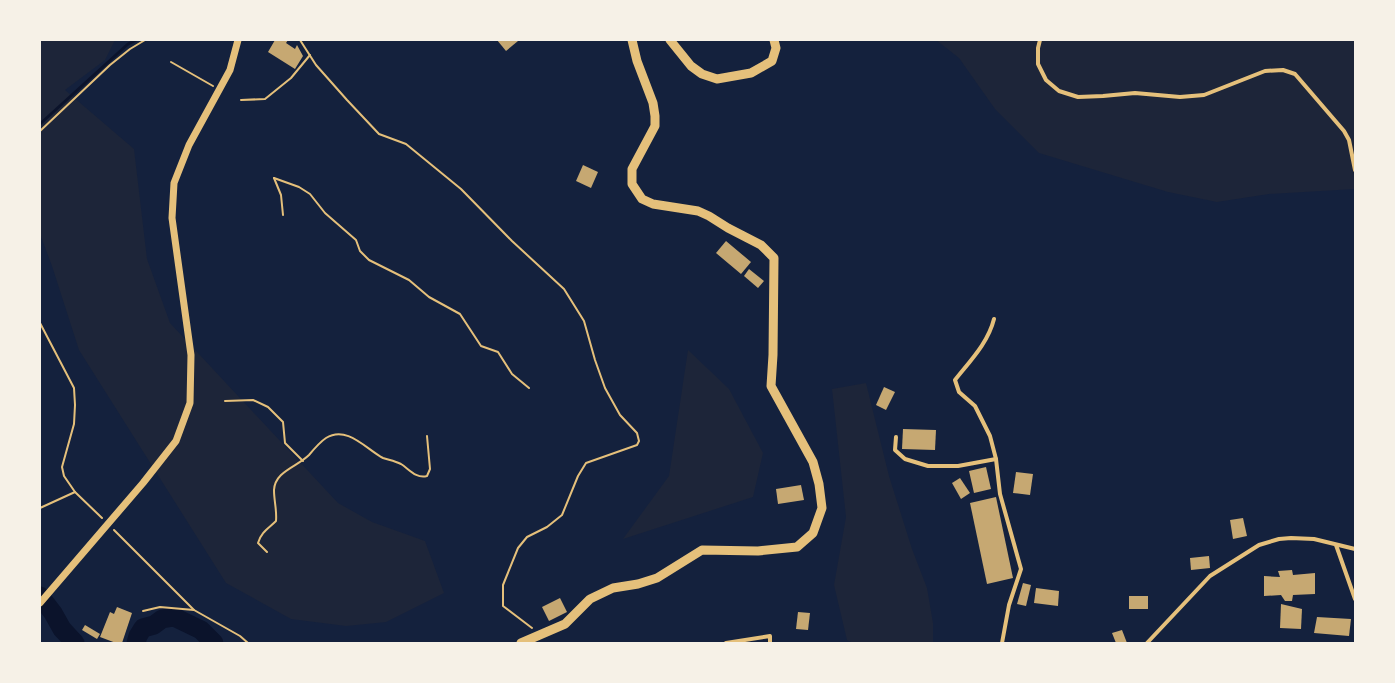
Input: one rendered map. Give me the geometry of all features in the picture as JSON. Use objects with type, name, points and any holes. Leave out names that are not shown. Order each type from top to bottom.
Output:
[{"type":"main road","points":[[521,643],[565,624],[590,598],[613,588],[638,584],[657,578],[702,550],[758,551],[797,546],[813,533],[822,508],[819,484],[812,462],[771,386],[773,355],[774,258],[762,245],[698,211],[653,204],[642,199],[632,184],[632,169],[655,126],[655,116],[653,103],[637,61],[632,40]]},
{"type":"main road","points":[[670,40],[691,66],[702,74],[717,79],[751,73],[772,61],[776,48],[774,40]]},
{"type":"street","points":[[40,603],[143,483],[176,441],[190,403],[190,355],[172,218],[174,184],[189,144],[230,70],[238,40]]},
{"type":"street","points":[[1040,40],[1038,48],[1038,64],[1046,80],[1059,91],[1078,97],[1135,93],[1180,97],[1204,95],[1265,71],[1283,70],[1295,74],[1344,131],[1349,140],[1355,170]]},
{"type":"street","points":[[994,319],[991,329],[982,345],[955,380],[959,392],[975,406],[990,436],[996,459],[1000,494],[1021,569],[1009,605],[1002,643]]},
{"type":"street","points":[[896,437],[895,450],[905,459],[928,466],[958,466],[996,459]]},
{"type":"street","points":[[1146,643],[1210,576],[1260,545],[1279,539],[1314,538],[1355,549]]},
{"type":"street","points":[[1336,545],[1355,599]]},
{"type":"street","points":[[726,643],[770,636],[770,643]]},
{"type":"path","points":[[40,131],[110,65],[130,49],[145,40]]},
{"type":"path","points":[[300,40],[316,65],[346,100],[379,134],[406,144],[461,189],[512,241],[564,289],[584,321],[605,388],[620,415],[637,433],[639,441],[637,445],[586,463],[578,476],[562,515],[547,527],[527,537],[518,548],[503,585],[502,606],[540,634]]},
{"type":"path","points":[[241,100],[265,99],[291,78],[310,55]]},
{"type":"path","points":[[171,62],[206,83],[220,89]]},
{"type":"path","points":[[283,215],[281,195],[274,178],[299,187],[310,194],[325,213],[356,240],[360,251],[370,260],[409,280],[429,297],[460,314],[481,346],[498,352],[512,374],[530,388]]},
{"type":"path","points":[[225,401],[253,400],[268,406],[283,422],[285,443],[303,461]]},
{"type":"path","points":[[267,552],[258,543],[264,531],[276,521],[277,513],[274,491],[275,483],[279,476],[303,461],[326,438],[337,434],[348,435],[383,457],[400,463],[422,478],[427,476],[430,469],[427,436]]},
{"type":"path","points":[[40,508],[75,492]]},
{"type":"path","points":[[144,611],[160,607],[194,610]]},
{"type":"shaded area","points":[[40,40],[115,40],[105,60],[65,90],[134,149],[147,259],[170,323],[338,503],[372,522],[425,541],[444,593],[386,622],[346,626],[291,619],[226,583],[79,350],[40,234]]},
{"type":"shaded area","points":[[936,40],[1355,40],[1355,189],[1269,194],[1217,202],[1168,192],[1039,153],[995,109],[959,58]]},
{"type":"shaded area","points":[[688,350],[729,389],[763,453],[753,497],[623,539],[669,476]]},
{"type":"shaded area","points":[[866,383],[889,476],[912,549],[927,588],[933,623],[933,643],[853,643],[847,640],[834,585],[846,517],[832,389]]},
{"type":"building","points":[[275,40],[288,40],[286,43],[295,49],[297,45],[303,56],[295,69],[268,52]]},
{"type":"building","points":[[497,40],[517,40],[518,41],[506,51]]},
{"type":"building","points":[[583,165],[598,172],[591,188],[576,181]]},
{"type":"building","points":[[726,241],[751,262],[741,274],[716,253]]},
{"type":"building","points":[[749,269],[764,281],[758,288],[744,276]]},
{"type":"building","points":[[884,387],[895,392],[886,410],[876,405]]},
{"type":"building","points":[[903,429],[936,430],[935,450],[902,449]]},
{"type":"building","points":[[986,467],[991,489],[974,493],[969,471]]},
{"type":"building","points":[[1016,472],[1033,474],[1030,495],[1013,493]]},
{"type":"building","points":[[960,478],[970,493],[961,499],[952,483]]},
{"type":"building","points":[[801,485],[804,500],[778,504],[776,489]]},
{"type":"building","points":[[996,497],[1013,578],[987,584],[970,503]]},
{"type":"building","points":[[1243,518],[1247,536],[1233,539],[1230,520]]},
{"type":"building","points":[[1209,556],[1210,568],[1191,570],[1190,558]]},
{"type":"building","points":[[1292,570],[1293,575],[1315,573],[1315,594],[1293,595],[1292,601],[1285,601],[1281,595],[1264,596],[1264,576],[1280,577],[1278,571]]},
{"type":"building","points":[[1023,583],[1031,585],[1026,606],[1017,604]]},
{"type":"building","points":[[1036,588],[1059,591],[1058,606],[1034,603]]},
{"type":"building","points":[[1129,596],[1148,596],[1148,609],[1129,609]]},
{"type":"building","points":[[560,598],[567,612],[549,621],[542,607]]},
{"type":"building","points":[[1281,604],[1302,609],[1301,629],[1280,628]]},
{"type":"building","points":[[117,607],[132,613],[122,643],[116,643],[100,637],[110,612],[114,614]]},
{"type":"building","points":[[798,612],[810,613],[808,630],[796,629]]},
{"type":"building","points":[[1317,617],[1351,619],[1349,636],[1314,633]]},
{"type":"building","points":[[85,625],[100,634],[97,639],[82,630]]},
{"type":"building","points":[[1122,630],[1127,643],[1116,643],[1112,633]]},
{"type":"waterway","points":[[40,124],[128,44],[136,40]]},
{"type":"waterway","points":[[40,596],[53,613],[62,629],[75,643]]},
{"type":"waterway","points":[[136,643],[143,628],[154,625],[162,619],[174,617],[201,630],[214,643]]}]
